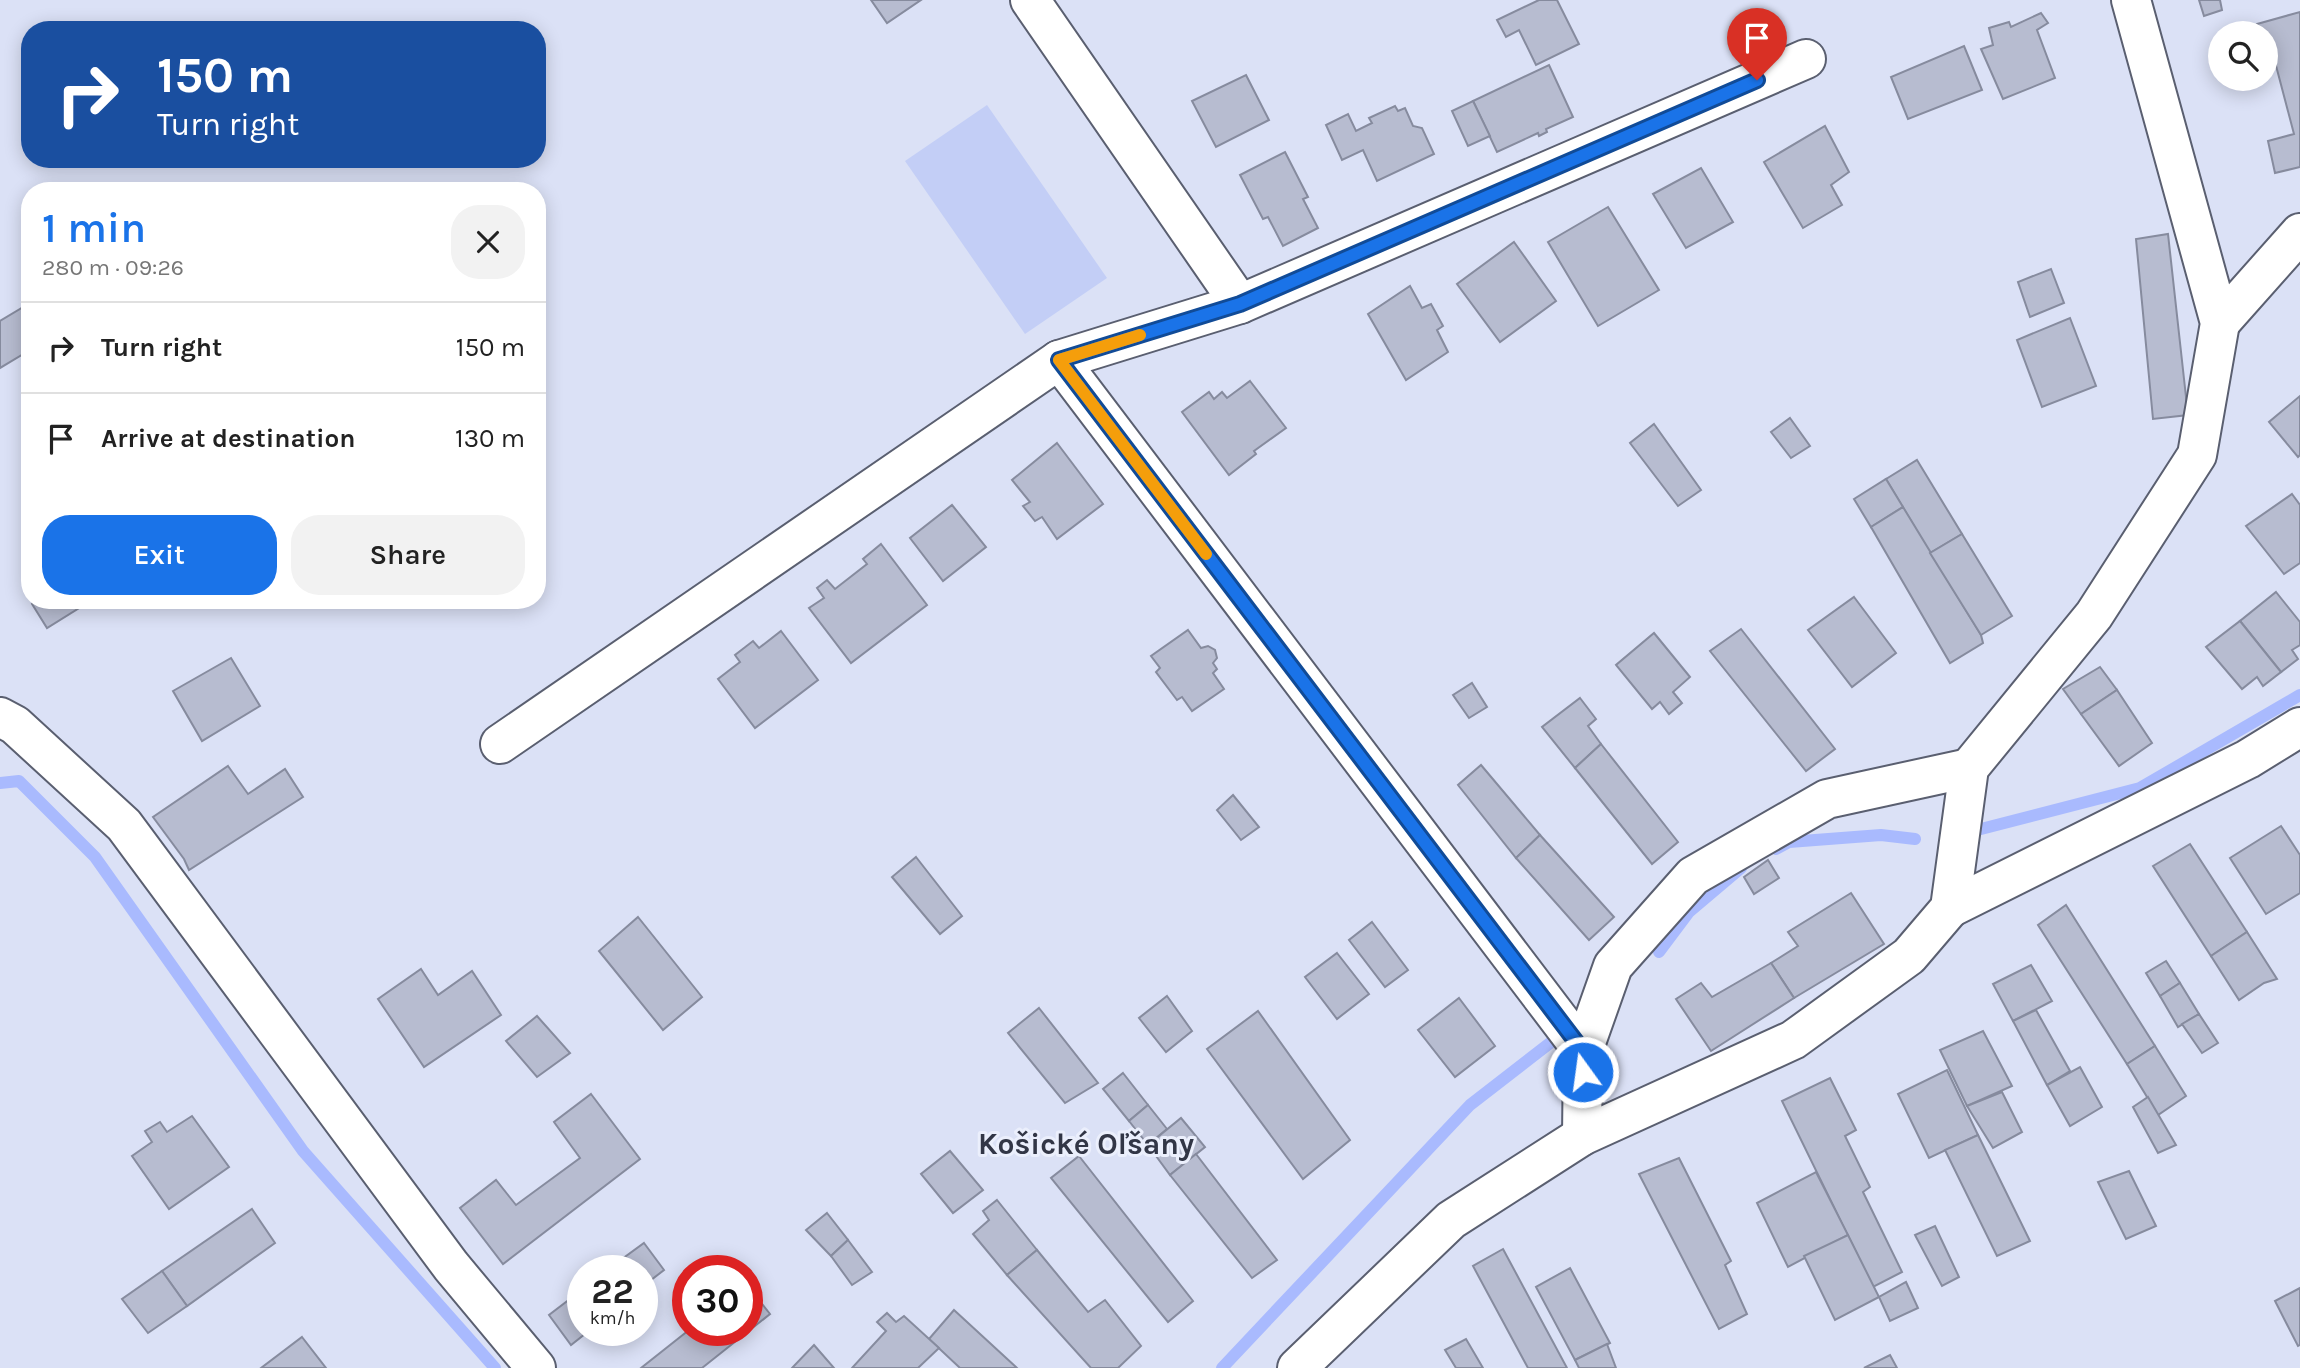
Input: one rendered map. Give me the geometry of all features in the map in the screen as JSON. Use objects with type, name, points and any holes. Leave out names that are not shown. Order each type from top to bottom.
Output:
[{"type":"street","points":[[1030,0],[1240,304]]},
{"type":"street","points":[[1950,908],[1969,768],[2094,615],[2197,455],[2220,323],[2131,0]]},
{"type":"street","points":[[500,744],[1059,360],[1240,304],[1806,59]]},
{"type":"street","points":[[2220,323],[2300,233]]},
{"type":"street","points":[[1059,360],[1583,1051]]},
{"type":"street","points":[[0,717],[15,725],[124,825],[451,1266],[536,1368]]},
{"type":"street","points":[[1297,1368],[1451,1220],[1582,1136],[1793,1040],[1909,956],[1950,908],[2248,759],[2300,727]]},
{"type":"street","points":[[1582,1136],[1583,1051],[1613,966],[1693,876],[1827,799],[1969,768]]},
{"type":"shaded area","points":[[987,105],[1107,278],[1025,334],[905,161]]},
{"type":"building","points":[[871,0],[921,0],[887,23]]},
{"type":"building","points":[[1539,0],[1557,0],[1579,44],[1536,65],[1519,30],[1506,37],[1497,20]]},
{"type":"building","points":[[2199,0],[2220,0],[2222,10],[2204,16]]},
{"type":"building","points":[[2300,12],[2300,167],[2275,173],[2268,141],[2294,134],[2278,73],[2278,21],[2268,21]]},
{"type":"building","points":[[2041,13],[2048,23],[2037,30],[2055,78],[2003,99],[1981,49],[1993,45],[1989,28],[2009,22],[2011,27]]},
{"type":"building","points":[[1964,46],[1982,90],[1908,119],[1891,77]]},
{"type":"building","points":[[1549,65],[1573,117],[1546,129],[1547,132],[1539,136],[1538,133],[1497,152],[1473,101]]},
{"type":"building","points":[[1246,75],[1269,120],[1216,147],[1192,101]]},
{"type":"building","points":[[1473,101],[1490,136],[1468,146],[1452,111]]},
{"type":"building","points":[[1395,106],[1398,111],[1405,108],[1413,126],[1422,128],[1434,154],[1377,181],[1363,150],[1342,160],[1326,125],[1348,114],[1356,131],[1372,123],[1369,118]]},
{"type":"building","points":[[1825,126],[1849,172],[1831,185],[1842,205],[1803,228],[1764,162]]},
{"type":"building","points":[[1285,152],[1308,197],[1303,199],[1318,228],[1283,246],[1268,217],[1263,219],[1240,175]]},
{"type":"building","points":[[1701,168],[1733,222],[1686,248],[1653,194]]},
{"type":"building","points":[[1608,207],[1659,290],[1598,326],[1548,242]]},
{"type":"building","points":[[2168,234],[2188,415],[2153,419],[2136,239]]},
{"type":"building","points":[[1514,242],[1556,301],[1500,342],[1457,284]]},
{"type":"building","points":[[2051,269],[2064,303],[2030,317],[2018,282]]},
{"type":"building","points":[[1410,286],[1422,308],[1431,304],[1443,326],[1437,330],[1448,352],[1406,380],[1368,314]]},
{"type":"building","points":[[21,308],[21,355],[0,368],[0,321]]},
{"type":"building","points":[[2070,318],[2096,386],[2042,407],[2017,340]]},
{"type":"building","points":[[1250,381],[1286,428],[1254,451],[1256,454],[1229,475],[1182,412],[1209,392],[1214,399],[1222,392],[1227,398]]},
{"type":"building","points":[[2300,396],[2300,455],[2298,457],[2269,422]]},
{"type":"building","points":[[1790,418],[1810,446],[1791,458],[1771,432]]},
{"type":"building","points":[[1654,424],[1701,490],[1678,506],[1630,443]]},
{"type":"building","points":[[1057,443],[1103,504],[1057,539],[1042,517],[1035,521],[1023,506],[1030,502],[1012,480]]},
{"type":"building","points":[[1917,460],[1962,534],[1930,553],[1886,479]]},
{"type":"building","points":[[1886,479],[1903,507],[1871,527],[1854,499]]},
{"type":"building","points":[[2292,494],[2300,505],[2300,563],[2284,574],[2246,526]]},
{"type":"building","points":[[952,505],[986,547],[943,581],[910,538]]},
{"type":"building","points":[[1903,507],[1981,635],[1983,643],[1950,663],[1871,527]]},
{"type":"building","points":[[1962,534],[2012,616],[1981,635],[1930,553]]},
{"type":"building","points":[[881,544],[927,605],[851,663],[809,608],[824,598],[817,588],[827,580],[835,589],[867,564],[863,559]]},
{"type":"building","points":[[2276,592],[2300,622],[2300,645],[2292,650],[2298,659],[2281,672],[2240,621]]},
{"type":"building","points":[[1854,597],[1896,653],[1852,687],[1808,630]]},
{"type":"building","points":[[35,609],[78,609],[47,628]]},
{"type":"building","points":[[2240,621],[2281,672],[2263,686],[2257,677],[2242,689],[2206,647]]},
{"type":"building","points":[[1741,629],[1835,749],[1806,771],[1710,651]]},
{"type":"building","points":[[1188,630],[1201,648],[1208,646],[1215,650],[1217,658],[1213,663],[1217,669],[1213,673],[1224,689],[1192,711],[1182,697],[1177,700],[1156,672],[1160,668],[1151,656]]},
{"type":"building","points":[[781,631],[818,680],[755,728],[718,679],[740,662],[735,655],[753,641],[759,648]]},
{"type":"building","points":[[1654,633],[1690,677],[1673,692],[1682,703],[1669,714],[1660,702],[1652,709],[1616,665]]},
{"type":"building","points":[[231,658],[260,706],[202,741],[173,691]]},
{"type":"building","points":[[2100,667],[2117,690],[2081,714],[2063,689]]},
{"type":"building","points":[[1472,683],[1487,707],[1469,718],[1453,695]]},
{"type":"building","points":[[2117,690],[2152,743],[2119,766],[2081,714]]},
{"type":"building","points":[[1580,698],[1596,719],[1588,726],[1601,744],[1575,768],[1542,727]]},
{"type":"building","points":[[1601,744],[1678,842],[1652,864],[1575,768]]},
{"type":"building","points":[[1481,765],[1540,835],[1516,858],[1458,785]]},
{"type":"building","points":[[228,766],[248,794],[285,769],[303,797],[189,870],[153,817]]},
{"type":"building","points":[[1233,795],[1259,827],[1241,840],[1217,810]]},
{"type":"building","points":[[2281,826],[2300,855],[2300,893],[2266,914],[2230,858]]},
{"type":"building","points":[[1540,835],[1614,917],[1589,940],[1516,858]]},
{"type":"building","points":[[2190,844],[2247,932],[2211,956],[2153,866]]},
{"type":"building","points":[[916,857],[962,916],[940,934],[892,877]]},
{"type":"building","points":[[1768,860],[1779,878],[1754,894],[1744,877]]},
{"type":"building","points":[[1851,893],[1884,944],[1794,998],[1771,963],[1798,946],[1788,932]]},
{"type":"building","points":[[2066,905],[2155,1046],[2127,1064],[2038,925]]},
{"type":"building","points":[[638,917],[702,997],[663,1030],[599,951]]},
{"type":"building","points":[[1372,922],[1408,970],[1385,987],[1349,940]]},
{"type":"building","points":[[2247,932],[2277,979],[2264,983],[2239,1000],[2211,956]]},
{"type":"building","points":[[1337,953],[1369,994],[1337,1019],[1305,977]]},
{"type":"building","points":[[2166,961],[2180,983],[2160,996],[2146,973]]},
{"type":"building","points":[[1771,963],[1794,998],[1711,1051],[1676,999],[1701,983],[1712,997]]},
{"type":"building","points":[[2031,965],[2052,1001],[2013,1021],[1993,984]]},
{"type":"building","points":[[421,969],[438,995],[472,971],[501,1015],[424,1067],[378,999]]},
{"type":"building","points":[[2180,983],[2199,1014],[2178,1027],[2160,996]]},
{"type":"building","points":[[1167,996],[1192,1031],[1166,1052],[1139,1018]]},
{"type":"building","points":[[1459,998],[1495,1046],[1455,1077],[1418,1030]]},
{"type":"building","points":[[1039,1008],[1098,1083],[1065,1103],[1008,1033]]},
{"type":"building","points":[[2036,1010],[2070,1071],[2047,1085],[2013,1021]]},
{"type":"building","points":[[1258,1011],[1350,1140],[1303,1179],[1207,1049]]},
{"type":"building","points":[[2199,1014],[2218,1043],[2202,1053],[2182,1024]]},
{"type":"building","points":[[537,1016],[570,1053],[537,1077],[506,1041]]},
{"type":"building","points":[[1983,1031],[2012,1086],[1967,1106],[1940,1050]]},
{"type":"building","points":[[2155,1046],[2186,1096],[2158,1115],[2127,1064]]},
{"type":"building","points":[[2080,1067],[2102,1107],[2070,1126],[2047,1085]]},
{"type":"building","points":[[1947,1070],[1978,1135],[1929,1158],[1898,1094]]},
{"type":"building","points":[[1123,1073],[1148,1105],[1129,1121],[1103,1089]]},
{"type":"building","points":[[1830,1078],[1856,1130],[1845,1136],[1870,1187],[1863,1192],[1902,1272],[1873,1287],[1782,1101]]},
{"type":"building","points":[[2002,1092],[2022,1132],[1993,1148],[1967,1106]]},
{"type":"building","points":[[591,1094],[640,1159],[503,1264],[460,1208],[496,1180],[516,1205],[580,1158],[554,1122]]},
{"type":"building","points":[[2148,1097],[2176,1145],[2158,1153],[2133,1107]]},
{"type":"building","points":[[1148,1105],[1167,1129],[1148,1145],[1129,1121]]},
{"type":"building","points":[[192,1116],[229,1167],[169,1209],[132,1156],[152,1142],[145,1131],[160,1122],[167,1132]]},
{"type":"building","points":[[1181,1118],[1205,1147],[1170,1175],[1148,1145]]},
{"type":"building","points":[[1978,1135],[2030,1241],[1997,1256],[1945,1150]]},
{"type":"building","points":[[950,1151],[983,1190],[953,1213],[921,1174]]},
{"type":"building","points":[[1196,1154],[1277,1260],[1252,1278],[1170,1175]]},
{"type":"building","points":[[1079,1156],[1193,1301],[1168,1322],[1051,1178]]},
{"type":"building","points":[[1679,1158],[1731,1261],[1725,1265],[1747,1314],[1719,1329],[1639,1174]]},
{"type":"building","points":[[2129,1171],[2156,1226],[2126,1239],[2098,1182]]},
{"type":"building","points":[[1816,1172],[1848,1235],[1788,1267],[1757,1203]]},
{"type":"building","points":[[997,1200],[1037,1250],[1007,1275],[973,1234],[989,1220],[983,1211]]},
{"type":"building","points":[[252,1209],[275,1243],[187,1306],[162,1271]]},
{"type":"building","points":[[827,1213],[848,1240],[831,1256],[806,1230]]},
{"type":"building","points":[[1935,1226],[1959,1277],[1942,1286],[1915,1235]]},
{"type":"building","points":[[1848,1235],[1879,1297],[1835,1320],[1804,1256]]},
{"type":"building","points":[[848,1240],[872,1272],[852,1285],[831,1256]]},
{"type":"building","points":[[644,1243],[653,1255],[628,1255]]},
{"type":"building","points":[[1503,1249],[1567,1368],[1528,1368],[1473,1266]]},
{"type":"building","points":[[1037,1250],[1088,1312],[1105,1300],[1141,1346],[1118,1368],[1091,1368],[1007,1275]]},
{"type":"building","points":[[658,1262],[664,1270],[658,1275]]},
{"type":"building","points":[[1570,1268],[1610,1343],[1575,1360],[1536,1287]]},
{"type":"building","points":[[162,1271],[187,1306],[148,1333],[122,1299]]},
{"type":"building","points":[[1906,1282],[1918,1308],[1890,1321],[1879,1297]]},
{"type":"building","points":[[2300,1288],[2300,1345],[2298,1346],[2275,1301]]},
{"type":"building","points":[[567,1301],[567,1340],[549,1315]]},
{"type":"building","points":[[763,1305],[770,1314],[763,1320]]},
{"type":"building","points":[[954,1310],[1017,1368],[960,1368],[929,1339]]},
{"type":"building","points":[[887,1313],[896,1322],[904,1316],[939,1348],[918,1368],[852,1368],[886,1331],[877,1322]]},
{"type":"building","points":[[302,1337],[326,1368],[261,1368]]},
{"type":"building","points":[[1466,1339],[1483,1368],[1456,1368],[1445,1350]]},
{"type":"building","points":[[672,1343],[672,1346],[730,1346],[702,1368],[641,1368]]},
{"type":"building","points":[[1607,1344],[1616,1368],[1579,1368],[1575,1360]]},
{"type":"building","points":[[814,1345],[834,1368],[792,1368]]},
{"type":"building","points":[[1890,1355],[1897,1368],[1864,1368]]},
{"type":"waterway","points":[[1981,829],[2140,788],[2300,695]]},
{"type":"waterway","points":[[0,783],[19,781],[95,857],[303,1151],[495,1368]]},
{"type":"waterway","points":[[1776,849],[1789,842],[1881,835],[1915,839]]},
{"type":"waterway","points":[[1659,952],[1689,912],[1741,868]]},
{"type":"waterway","points":[[1222,1368],[1470,1105],[1550,1043]]},
{"type":"slow traffic","points":[[1140,335],[1059,360],[1206,554]]},
{"type":"district","name":"Košické Oľšany","points":[[1086,1144]]},
{"type":"route","points":[[1583,1072],[1583,1051],[1059,360],[1240,304],[1757,80]]}]
